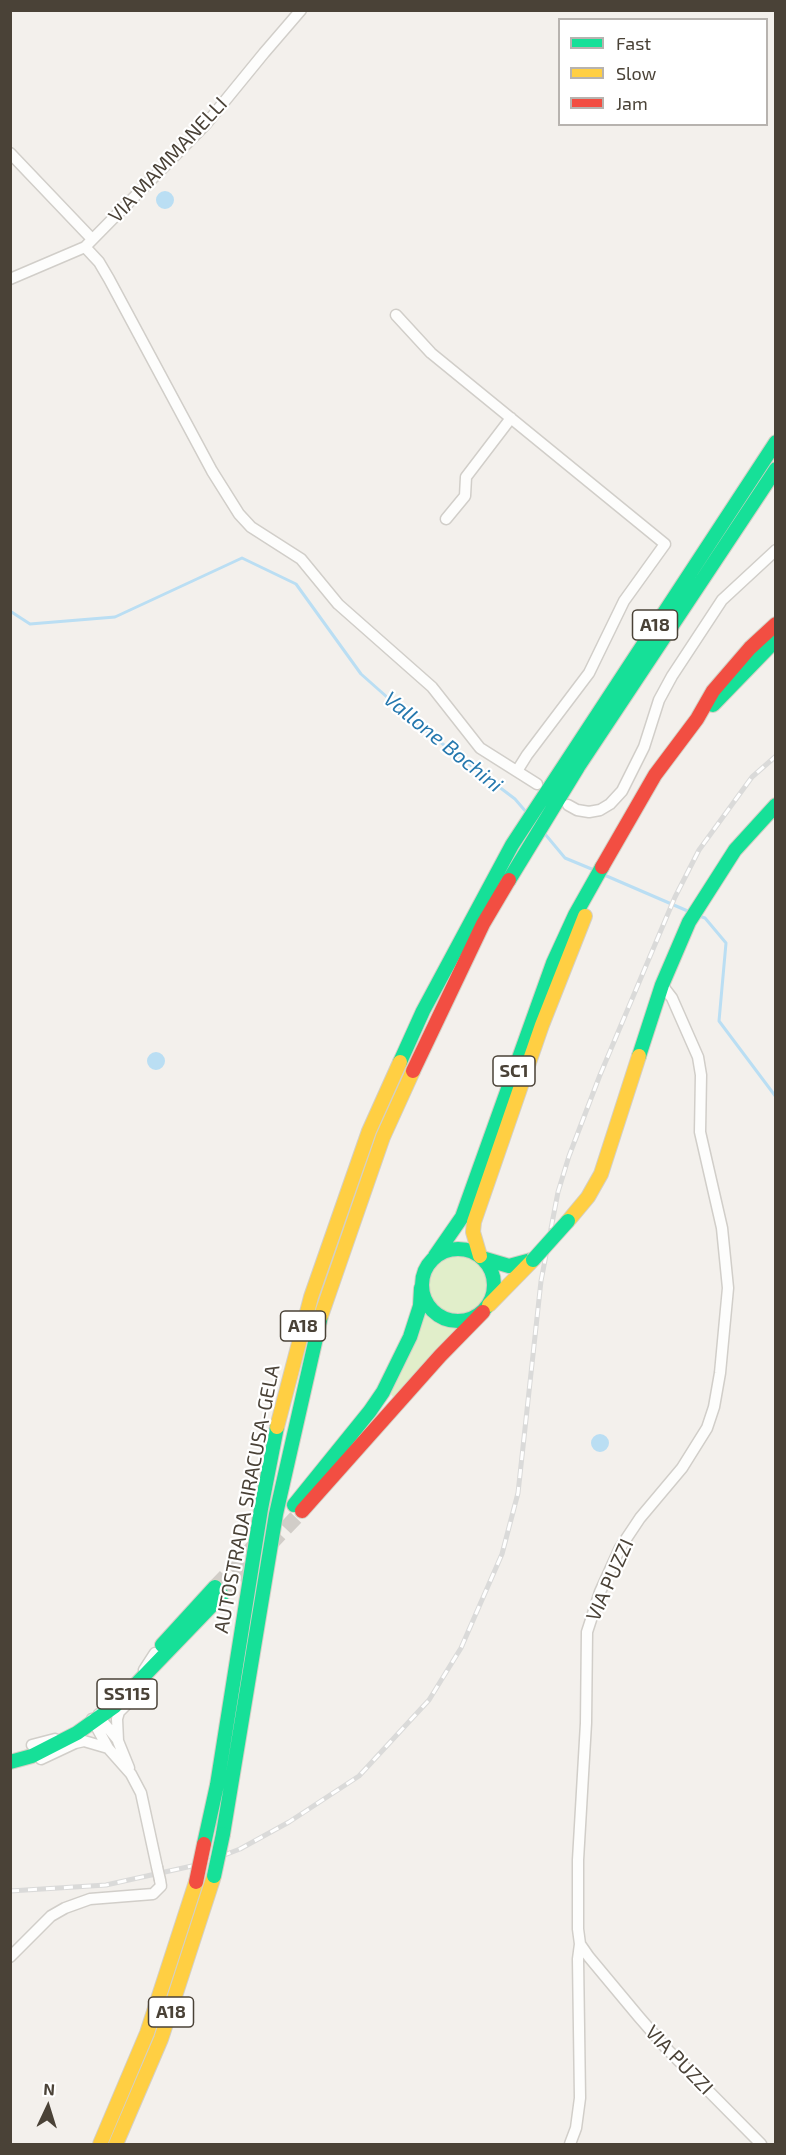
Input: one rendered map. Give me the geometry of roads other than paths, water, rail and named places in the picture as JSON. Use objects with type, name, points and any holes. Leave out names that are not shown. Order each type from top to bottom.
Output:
[{"type":"main road","name":"AUTOSTRADA SIRACUSA-GELA","points":[[100,2145],[147,2033],[196,1882],[217,1785],[261,1509],[277,1429],[311,1297],[369,1131],[423,1011],[512,845],[776,442]]},
{"type":"main road","name":"AUTOSTRADA SIRACUSA-GELA","points":[[117,2145],[161,2039],[214,1876],[224,1834],[276,1514],[300,1403],[325,1301],[383,1137],[436,1017],[483,924],[525,852],[578,767],[776,469]]},
{"type":"main road","points":[[593,885],[655,775],[697,718],[713,691],[750,648],[776,624]]},
{"type":"main road","points":[[697,718],[720,699],[757,657],[776,640]]},
{"type":"main road","points":[[532,1260],[509,1266],[462,1249],[453,1249],[435,1256],[424,1271],[420,1306],[410,1337],[383,1392],[298,1508],[532,1260],[588,1197],[601,1174],[662,985],[689,922],[735,850],[776,805]]},
{"type":"main road","name":"SC1","points":[[435,1256],[462,1217],[553,963],[575,915],[593,885]]},
{"type":"main road","name":"SC1","points":[[481,1257],[473,1232],[474,1222],[542,1025],[584,920],[593,885]]},
{"type":"main road","points":[[421,1288],[423,1297],[433,1312],[449,1321],[467,1321],[486,1309],[494,1293],[494,1281],[490,1268],[481,1257]]},
{"type":"main road","name":"SS115","points":[[10,1754],[76,1723],[101,1705],[218,1591],[178,1642],[115,1706],[77,1733],[40,1752],[10,1762]]},
{"type":"street","name":"VIA MAMMANELLI","points":[[10,279],[89,243],[206,124],[302,10]]},
{"type":"street","points":[[10,153],[89,243],[207,461],[239,514],[251,527],[301,559],[338,604],[432,687],[480,748],[537,784]]},
{"type":"street","points":[[396,315],[431,353],[665,544],[624,601],[589,673],[527,754],[517,771]]},
{"type":"street","points":[[446,519],[465,496],[466,477],[511,418]]},
{"type":"street","points":[[568,805],[577,810],[589,812],[600,810],[610,804],[622,791],[644,747],[659,700],[672,676],[722,600],[776,550]]},
{"type":"street","name":"VIA PUZZI","points":[[662,985],[672,998],[698,1057],[701,1075],[700,1132],[722,1228],[728,1288],[720,1373],[714,1407],[707,1428],[682,1468],[640,1518],[620,1548],[596,1603],[587,1632],[586,1723],[578,1860],[578,1929],[580,1944],[589,1957],[666,2048],[761,2145]]},
{"type":"street","points":[[118,1741],[119,1712],[161,1669],[178,1642]]},
{"type":"street","points":[[131,1774],[108,1748],[96,1726],[96,1720],[99,1713],[141,1674],[155,1653]]},
{"type":"street","points":[[10,1957],[51,1916],[65,1908],[98,1898],[153,1894],[161,1886],[141,1793],[118,1741],[103,1722],[90,1719],[54,1740],[32,1745]]},
{"type":"street","points":[[10,1768],[84,1741],[108,1748]]},
{"type":"street","points":[[570,2145],[576,2128],[580,2098],[578,1959],[580,1944]]},
{"type":"water","points":[[161,191],[169,191],[174,196],[172,207],[161,209],[156,204],[156,196]]},
{"type":"water","points":[[152,1052],[160,1052],[165,1057],[163,1068],[152,1070],[147,1065],[147,1057]]},
{"type":"water","points":[[600,1434],[606,1437],[609,1443],[606,1449],[600,1452],[594,1449],[591,1443],[594,1437]]},
{"type":"waterway","name":"Vallone Bochini","points":[[10,611],[30,624],[115,617],[242,558],[296,584],[361,674],[423,729],[515,799],[527,813]]},
{"type":"waterway","name":"Vallone Bochini","points":[[545,834],[565,858],[594,870]]},
{"type":"waterway","name":"Vallone Bochini","points":[[602,874],[690,912]]},
{"type":"waterway","name":"Vallone Bochini","points":[[699,916],[705,918],[726,943],[719,1021],[776,1097]]},
{"type":"tunnel","points":[[222,1595],[302,1511]]},
{"type":"tunnel","points":[[215,1587],[258,1542]]},
{"type":"railway","points":[[10,1891],[106,1885],[201,1864],[240,1849],[289,1822],[359,1776],[429,1700],[461,1648],[502,1554],[518,1493],[541,1281],[558,1192],[569,1156],[600,1075],[675,897],[699,850],[752,777],[776,756]]}]
